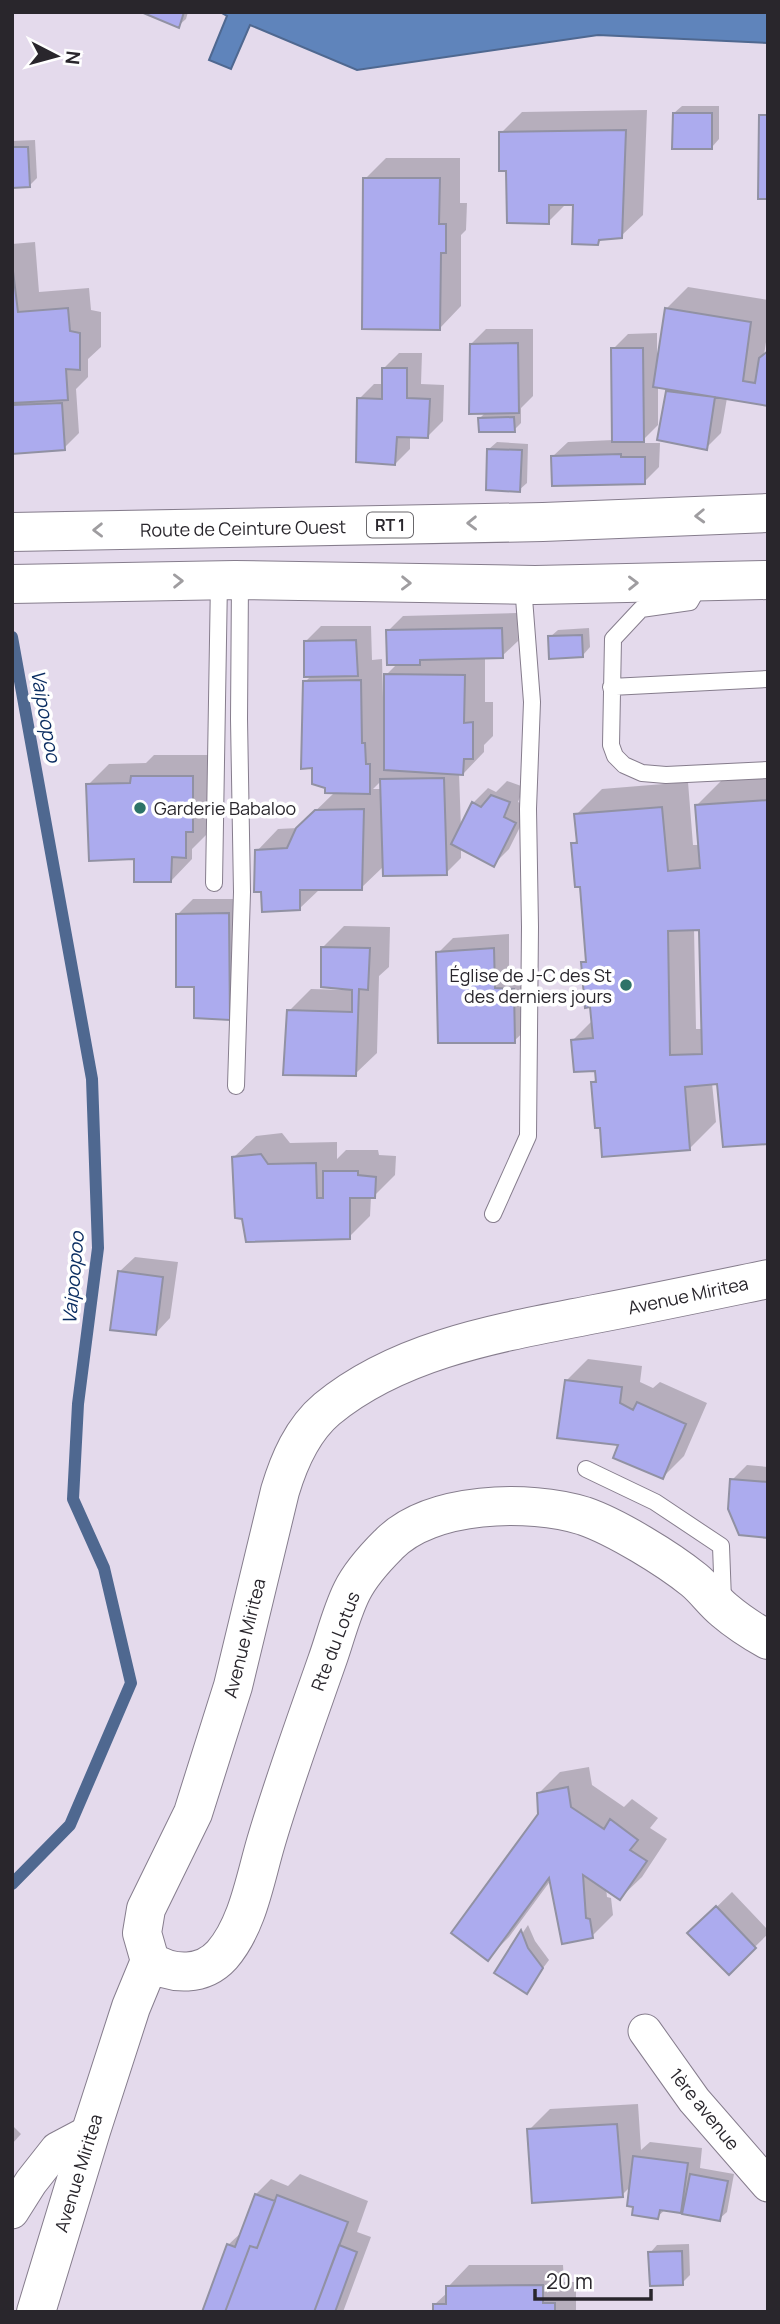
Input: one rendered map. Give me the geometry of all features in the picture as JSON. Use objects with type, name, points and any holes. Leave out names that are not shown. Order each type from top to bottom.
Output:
[{"type":"main road","name":"Route de Ceinture Ouest","points":[[12,532],[543,522],[768,513]]},
{"type":"main road","points":[[12,584],[230,580],[523,584],[768,580]]},
{"type":"main road","name":"Avenue Miritea","points":[[36,2312],[131,2007],[150,1961],[142,1933],[146,1909],[193,1813],[233,1686],[271,1522],[287,1467],[302,1437],[325,1410],[352,1390],[386,1371],[494,1334],[768,1279]]},
{"type":"main road","name":"Rte du Lotus","points":[[150,1961],[175,1971],[191,1972],[207,1968],[234,1939],[249,1903],[270,1830],[352,1591],[389,1544],[411,1528],[467,1508],[522,1508],[583,1516],[610,1527],[694,1581],[723,1609],[768,1640]]},
{"type":"street","name":"1ère avenue","points":[[645,2031],[694,2100],[768,2185]]},
{"type":"street","points":[[12,2212],[57,2149],[91,2132]]},
{"type":"lane","points":[[214,883],[230,580]]},
{"type":"lane","points":[[230,580],[239,719],[242,892],[236,1086]]},
{"type":"lane","points":[[694,582],[694,595],[690,601],[642,609],[613,639],[611,745],[615,756],[624,765],[642,773],[666,775],[768,770]]},
{"type":"lane","points":[[493,1213],[528,1136],[528,809],[533,702],[523,584]]},
{"type":"lane","points":[[611,687],[768,679]]},
{"type":"lane","points":[[586,1469],[655,1502],[721,1546],[723,1609]]},
{"type":"water","points":[[220,12],[768,12],[768,43],[598,35],[357,70],[250,25],[231,69],[209,60],[227,16]]},
{"type":"building","points":[[141,12],[184,12],[179,28]]},
{"type":"building","points":[[673,113],[712,113],[712,149],[672,149]]},
{"type":"building","points":[[759,115],[768,115],[768,199],[758,199]]},
{"type":"building","points":[[626,130],[622,238],[599,240],[598,245],[572,244],[573,205],[549,205],[549,224],[507,223],[506,171],[499,171],[499,132]]},
{"type":"building","points":[[12,147],[28,147],[30,187],[12,188]]},
{"type":"building","points":[[363,178],[440,178],[439,224],[446,224],[446,253],[441,253],[440,330],[362,329]]},
{"type":"building","points":[[12,263],[18,312],[68,308],[70,331],[80,333],[80,370],[66,369],[68,400],[12,403]]},
{"type":"building","points":[[665,308],[751,322],[743,381],[755,383],[759,358],[768,351],[768,406],[653,387]]},
{"type":"building","points":[[518,343],[519,413],[469,414],[470,344]]},
{"type":"building","points":[[611,348],[643,348],[644,442],[612,442]]},
{"type":"building","points":[[382,368],[407,368],[407,398],[430,399],[428,438],[397,437],[395,465],[356,462],[357,398],[382,399]]},
{"type":"building","points":[[666,391],[715,397],[707,450],[657,440]]},
{"type":"building","points":[[62,403],[65,450],[12,454],[12,405]]},
{"type":"building","points":[[514,417],[515,432],[479,432],[478,418]]},
{"type":"building","points":[[487,449],[522,450],[520,492],[486,490]]},
{"type":"building","points":[[621,454],[621,457],[645,457],[645,484],[552,486],[551,456]]},
{"type":"building","points":[[502,628],[503,658],[420,660],[420,665],[387,665],[386,630]]},
{"type":"building","points":[[582,635],[583,657],[549,659],[548,636]]},
{"type":"building","points":[[356,640],[358,676],[304,677],[304,641]]},
{"type":"building","points":[[384,674],[465,675],[464,723],[473,722],[473,759],[464,759],[463,775],[384,770]]},
{"type":"building","points":[[361,680],[362,743],[365,743],[366,764],[370,764],[370,794],[325,793],[325,788],[312,784],[312,768],[301,769],[303,681]]},
{"type":"building","name":"Garderie Babaloo","points":[[131,776],[193,776],[193,832],[186,832],[186,858],[172,857],[171,882],[134,882],[134,859],[89,861],[86,784],[130,783]]},
{"type":"building","points":[[444,778],[447,875],[383,876],[380,779]]},
{"type":"building","points":[[491,795],[510,802],[504,817],[516,823],[494,867],[451,844],[472,802],[481,807]]},
{"type":"building","name":"Église de J-C des St des derniers jours","points":[[768,800],[768,1144],[723,1147],[717,1084],[685,1087],[690,1150],[602,1157],[600,1128],[595,1128],[591,1082],[596,1082],[595,1071],[574,1072],[571,1040],[593,1038],[590,1007],[585,1008],[581,962],[586,962],[580,887],[575,887],[571,843],[577,843],[574,814],[662,807],[668,871],[700,868],[695,805]],"holes":[[[699,930],[702,1054],[670,1055],[668,931]]]},
{"type":"building","points":[[364,809],[362,890],[300,890],[300,910],[262,912],[261,892],[254,892],[255,850],[287,848],[296,828],[315,810]]},
{"type":"building","points":[[229,913],[230,1020],[194,1018],[194,987],[176,987],[176,914]]},
{"type":"building","points":[[321,947],[370,948],[368,990],[359,989],[356,1076],[283,1075],[287,1010],[352,1012],[352,990],[321,987]]},
{"type":"building","points":[[494,948],[495,988],[514,989],[515,1043],[438,1043],[436,952]]},
{"type":"building","points":[[261,1154],[268,1164],[316,1163],[317,1198],[323,1198],[323,1171],[358,1171],[358,1175],[376,1177],[375,1198],[350,1198],[350,1239],[246,1242],[242,1219],[235,1218],[232,1157]]},
{"type":"building","points":[[118,1271],[163,1277],[156,1335],[110,1330]]},
{"type":"building","points":[[565,1380],[622,1387],[620,1403],[633,1410],[637,1402],[686,1424],[663,1479],[613,1458],[618,1445],[557,1438]]},
{"type":"building","points":[[730,1479],[768,1482],[768,1538],[739,1535],[728,1509]]},
{"type":"building","points":[[568,1787],[571,1807],[604,1829],[610,1819],[638,1840],[630,1850],[647,1861],[620,1900],[583,1875],[586,1918],[590,1919],[593,1938],[562,1944],[549,1878],[488,1961],[451,1933],[538,1814],[537,1793]]},
{"type":"building","points":[[716,1906],[756,1948],[729,1975],[687,1933]]},
{"type":"building","points":[[521,1930],[528,1948],[543,1968],[527,1994],[494,1973]]},
{"type":"building","points":[[617,2124],[623,2197],[532,2203],[527,2129]]},
{"type":"building","points":[[633,2156],[688,2163],[681,2213],[660,2210],[658,2219],[632,2215],[633,2207],[627,2206]]},
{"type":"building","points":[[690,2174],[728,2181],[720,2221],[682,2214]]},
{"type":"building","points":[[255,2194],[275,2201],[257,2248],[250,2246],[225,2312],[202,2312],[227,2244],[235,2247]]},
{"type":"building","points":[[277,2195],[348,2222],[314,2312],[225,2312],[250,2246],[257,2248]]},
{"type":"building","points":[[339,2245],[357,2252],[335,2312],[314,2312]]},
{"type":"building","points":[[682,2251],[683,2285],[650,2286],[648,2252]]},
{"type":"building","points":[[543,2285],[543,2303],[555,2303],[555,2312],[433,2312],[433,2304],[446,2304],[446,2286]]},
{"type":"waterway","name":"Vaipoopoo","points":[[12,637],[92,1079],[98,1248],[78,1404],[73,1499],[104,1568],[131,1683],[70,1825],[12,1884]]},
{"type":"place","name":"Garderie Babaloo","points":[[140,808]]},
{"type":"place","name":"Église de J-C des St des derniers jours","points":[[626,985]]}]
